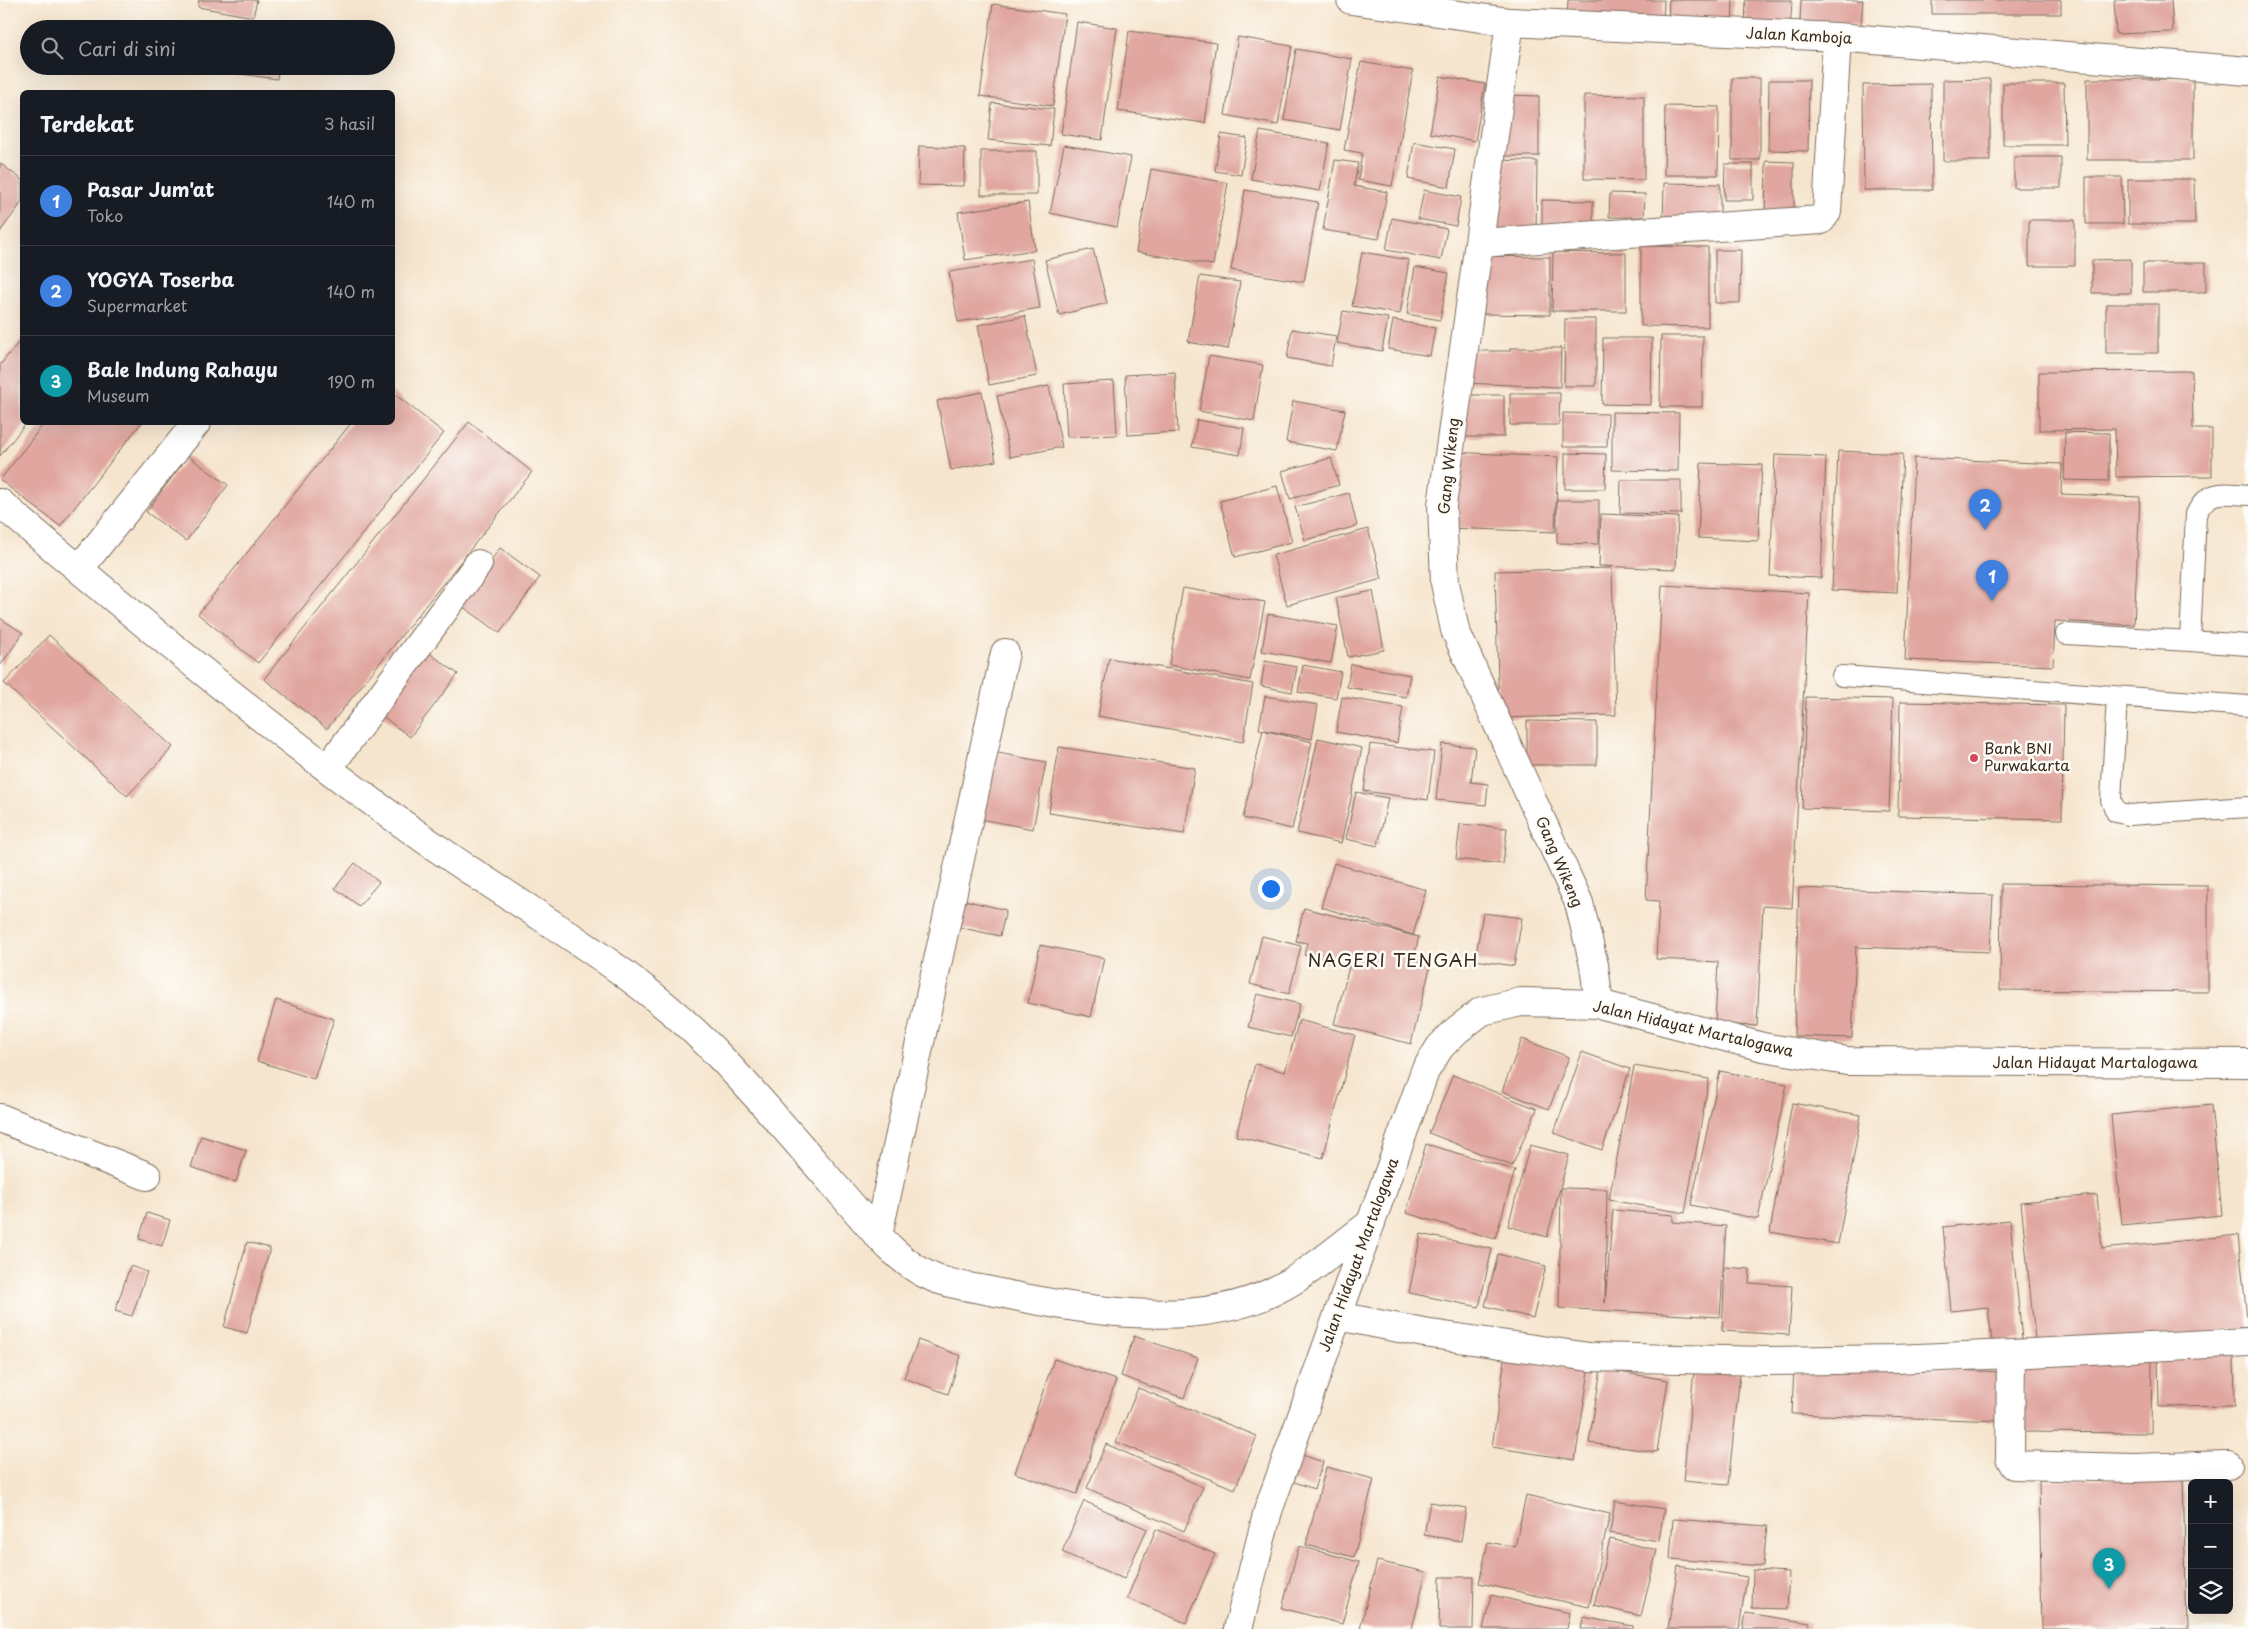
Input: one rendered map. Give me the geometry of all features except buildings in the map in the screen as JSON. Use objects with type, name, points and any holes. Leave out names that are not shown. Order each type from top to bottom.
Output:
[{"type":"street","name":"Jalan Kamboja","points":[[1351,0],[1510,22],[1837,37],[2248,71]]},
{"type":"street","name":"Gang Wikeng","points":[[1510,22],[1442,505],[1444,582],[1455,630],[1579,903],[1594,965],[1599,1004]]},
{"type":"street","points":[[1479,243],[1821,220],[1827,212],[1837,37]]},
{"type":"street","points":[[78,569],[195,425]]},
{"type":"street","points":[[0,503],[203,673],[430,843],[666,1005],[722,1058],[878,1235],[909,1262],[933,1277],[1044,1302],[1141,1313],[1191,1314],[1228,1309],[1275,1291],[1316,1265],[1371,1223]]},
{"type":"street","points":[[328,767],[478,564]]},
{"type":"street","points":[[878,1235],[1005,653]]},
{"type":"street","name":"Jalan Hidayat Martalogawa","points":[[1238,1629],[1268,1511],[1425,1071],[1440,1047],[1457,1030],[1482,1011],[1521,1002],[1599,1004],[1764,1047],[1848,1061],[2248,1064]]},
{"type":"street","points":[[0,1118],[147,1176]]},
{"type":"street","points":[[1338,1316],[1424,1332],[1589,1357],[1768,1361],[1895,1360],[2248,1342]]},
{"type":"street","points":[[2011,1354],[2010,1458],[2014,1465],[2133,1468],[2228,1465]]},
{"type":"lane","points":[[2190,641],[2196,514],[2202,501],[2212,495],[2248,495]]},
{"type":"lane","points":[[2066,634],[2248,645]]},
{"type":"lane","points":[[1842,676],[2248,706]]},
{"type":"lane","points":[[2117,696],[2111,800],[2116,812],[2129,815],[2248,807]]},
{"type":"place","name":"YOGYA Toserba","points":[[1985,530]]},
{"type":"place","name":"Pasar Jum'at","points":[[1992,601]]},
{"type":"place","name":"Bank BNI Purwakarta","points":[[1974,758]]},
{"type":"place","name":"Bale Indung Rahayu","points":[[2109,1589]]},
{"type":"district","name":"NAGERI TENGAH","points":[[1393,961]]}]
